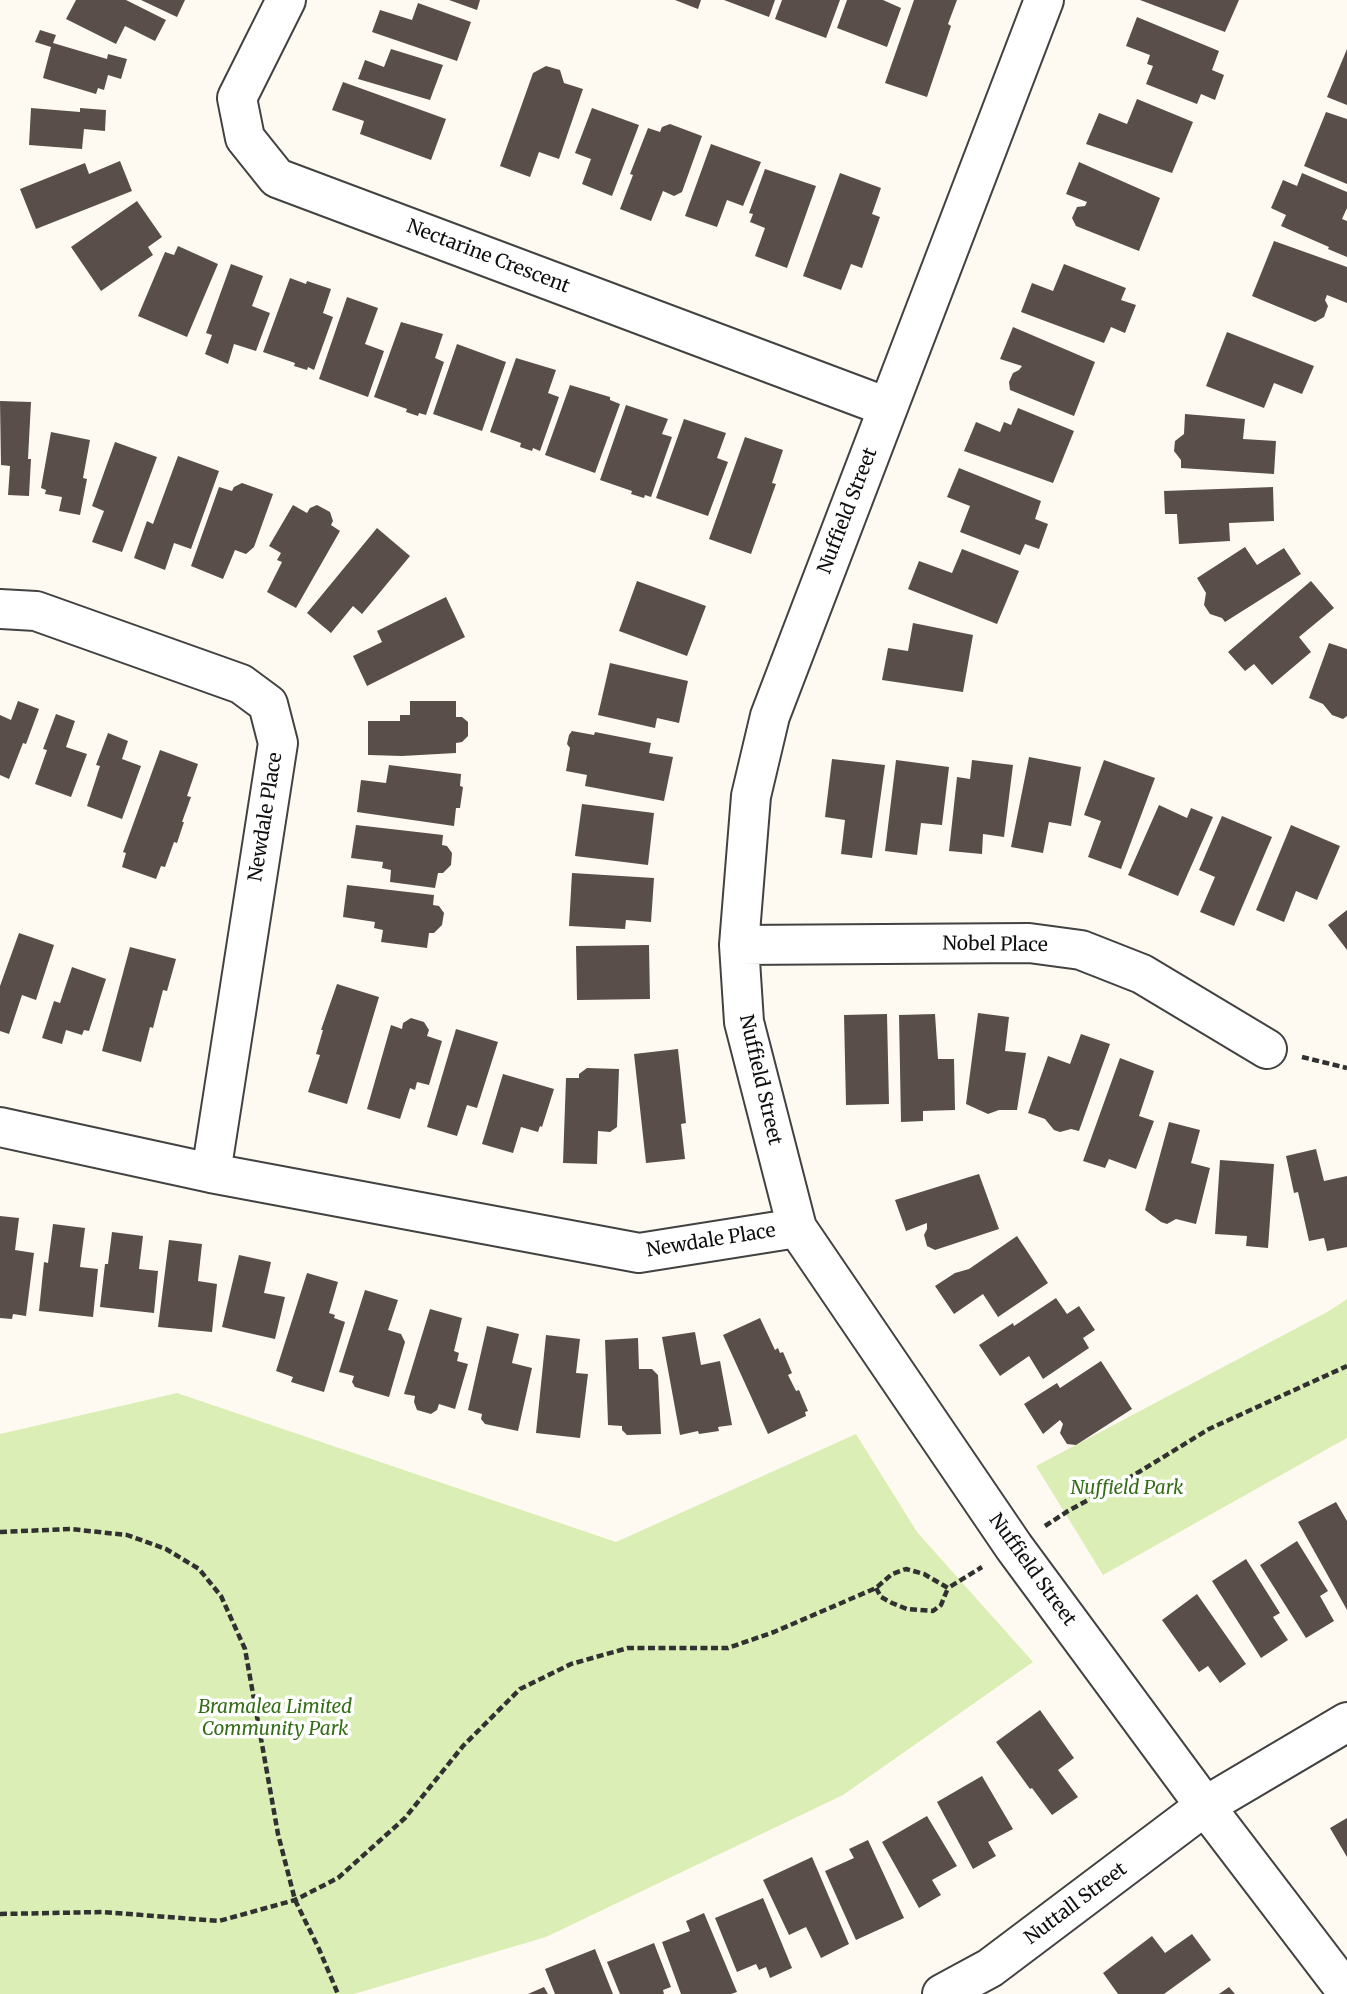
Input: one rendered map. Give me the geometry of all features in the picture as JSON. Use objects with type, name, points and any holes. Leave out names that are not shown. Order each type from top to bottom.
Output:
[{"type":"street","name":"Nectarine Crescent","points":[[286,0],[237,97],[245,138],[277,178],[887,407]]},
{"type":"street","name":"Nuffield Street","points":[[1044,0],[770,716],[751,796],[739,945],[744,1022],[797,1228],[1014,1547],[1205,1806],[1347,1992]]},
{"type":"street","name":"Newdale Place","points":[[0,609],[36,611],[241,684],[268,704],[278,743],[211,1173]]},
{"type":"street","name":"Nobel Place","points":[[739,945],[1029,943],[1081,950],[1142,974],[1267,1049]]},
{"type":"street","name":"Newdale Place","points":[[0,1127],[211,1173],[639,1253],[797,1228]]},
{"type":"street","name":"Nuttall Street","points":[[942,1994],[990,1968],[1205,1806],[1347,1722]]},
{"type":"path","points":[[1267,1049],[1347,1068]]},
{"type":"path","points":[[876,1588],[881,1597],[892,1603],[907,1609],[933,1611],[941,1605],[948,1588],[1068,1511],[1209,1429],[1347,1366]]},
{"type":"path","points":[[0,1532],[70,1529],[127,1535],[166,1549],[199,1569],[221,1595],[245,1649],[278,1834],[295,1900],[320,1949],[338,1994]]},
{"type":"path","points":[[0,1914],[103,1912],[219,1921],[295,1900],[338,1878],[405,1818],[463,1746],[520,1689],[572,1664],[628,1648],[728,1648],[774,1632],[876,1588],[892,1574],[906,1569],[924,1574],[948,1588]]},
{"type":"green space","name":"Nuffield Park","points":[[1347,1299],[1347,1438],[1103,1575],[1036,1466]]},
{"type":"green space","name":"Bramalea Limited Community Park","points":[[177,1393],[616,1542],[856,1434],[917,1532],[1033,1662],[843,1795],[546,1937],[354,1994],[0,1994],[0,1434]]},
{"type":"building","points":[[76,0],[126,0],[166,20],[155,41],[125,26],[116,44],[66,19]]},
{"type":"building","points":[[141,0],[185,0],[177,17]]},
{"type":"building","points":[[449,0],[480,0],[477,10]]},
{"type":"building","points":[[675,0],[701,0],[698,9]]},
{"type":"building","points":[[724,0],[775,0],[769,17]]},
{"type":"building","points":[[782,0],[840,0],[826,38],[775,19]]},
{"type":"building","points":[[847,0],[883,0],[901,8],[887,47],[837,28]]},
{"type":"building","points":[[914,0],[957,0],[927,97],[885,83]]},
{"type":"building","points":[[1140,0],[1239,0],[1225,32]]},
{"type":"building","points":[[418,3],[471,22],[457,61],[372,32],[380,10],[412,20]]},
{"type":"building","points":[[1137,17],[1219,51],[1212,70],[1224,75],[1215,100],[1201,94],[1197,104],[1146,84],[1153,66],[1147,64],[1150,55],[1126,46]]},
{"type":"building","points":[[40,30],[56,35],[53,43],[107,59],[108,54],[127,59],[121,79],[108,75],[104,90],[98,88],[96,94],[43,78],[51,47],[35,42]]},
{"type":"building","points":[[391,49],[443,65],[430,100],[358,79],[365,60],[384,67]]},
{"type":"building","points":[[1347,49],[1347,105],[1327,97]]},
{"type":"building","points":[[546,66],[560,70],[564,83],[583,89],[559,159],[539,152],[530,177],[500,166],[533,73]]},
{"type":"building","points":[[343,82],[446,119],[431,160],[360,134],[364,121],[332,110]]},
{"type":"building","points":[[1137,99],[1193,122],[1172,173],[1086,144],[1099,113],[1127,124]]},
{"type":"building","points":[[31,108],[80,112],[80,108],[106,110],[105,131],[84,129],[82,149],[29,145]]},
{"type":"building","points":[[592,108],[639,125],[612,196],[582,184],[591,159],[575,153]]},
{"type":"building","points":[[1326,112],[1347,119],[1347,184],[1304,166]]},
{"type":"building","points":[[670,124],[702,136],[682,192],[674,196],[663,191],[651,221],[620,209],[648,128],[660,132],[662,127]]},
{"type":"building","points":[[711,144],[761,162],[743,206],[727,200],[717,227],[685,216]]},
{"type":"building","points":[[120,161],[132,191],[36,229],[20,189],[85,163],[89,174]]},
{"type":"building","points":[[1079,162],[1160,198],[1139,251],[1076,226],[1072,218],[1077,207],[1085,206],[1087,202],[1066,194]]},
{"type":"building","points":[[765,169],[816,186],[787,268],[755,256],[765,228],[750,222],[753,214],[749,213]]},
{"type":"building","points":[[840,173],[881,188],[872,214],[880,217],[862,268],[851,264],[841,290],[803,276]]},
{"type":"building","points":[[1302,173],[1347,192],[1347,208],[1342,219],[1347,221],[1347,257],[1281,226],[1286,215],[1271,208],[1283,180],[1297,186]]},
{"type":"building","points":[[137,201],[162,237],[148,247],[153,255],[101,291],[71,247]]},
{"type":"building","points":[[1274,241],[1347,267],[1347,303],[1327,295],[1325,300],[1328,306],[1324,317],[1315,322],[1252,296]]},
{"type":"building","points":[[178,246],[218,264],[187,337],[138,316],[165,252],[174,255]]},
{"type":"building","points":[[231,264],[263,276],[252,306],[270,313],[256,351],[234,344],[228,364],[205,354],[212,335],[206,333]]},
{"type":"building","points":[[1064,264],[1126,288],[1121,300],[1136,305],[1125,333],[1111,327],[1104,343],[1021,312],[1032,283],[1053,291]]},
{"type":"building","points":[[290,278],[331,289],[323,313],[333,317],[314,370],[294,366],[295,363],[263,352]]},
{"type":"building","points":[[347,297],[378,308],[365,344],[384,351],[368,397],[319,379]]},
{"type":"building","points":[[401,322],[443,334],[435,358],[444,362],[426,415],[419,413],[418,416],[406,412],[407,409],[374,397]]},
{"type":"building","points":[[1013,327],[1095,362],[1074,416],[1010,390],[1009,382],[1013,373],[1022,366],[1000,359]]},
{"type":"building","points":[[1227,332],[1314,366],[1302,394],[1274,383],[1264,408],[1206,386]]},
{"type":"building","points":[[457,344],[506,362],[482,431],[433,414]]},
{"type":"building","points":[[516,358],[556,370],[548,393],[559,397],[540,451],[520,447],[521,443],[490,432]]},
{"type":"building","points":[[570,385],[610,397],[610,400],[620,404],[595,473],[545,455]]},
{"type":"building","points":[[0,401],[31,402],[29,496],[8,495],[10,466],[1,465]]},
{"type":"building","points":[[626,405],[668,419],[662,434],[672,437],[651,497],[631,494],[632,491],[600,480]]},
{"type":"building","points":[[1018,408],[1074,431],[1053,483],[964,451],[976,422],[1000,432],[1004,422],[1011,425]]},
{"type":"building","points":[[1185,414],[1245,419],[1243,439],[1276,441],[1274,474],[1181,468],[1181,460],[1174,451],[1175,441],[1184,434]]},
{"type":"building","points":[[684,419],[726,433],[717,458],[728,462],[708,516],[656,498]]},
{"type":"building","points":[[51,432],[90,440],[83,478],[87,479],[80,515],[59,511],[62,497],[45,494],[46,490],[41,488]]},
{"type":"building","points":[[745,437],[783,450],[772,483],[776,484],[751,554],[709,539]]},
{"type":"building","points":[[115,442],[157,457],[122,552],[92,542],[104,511],[92,506]]},
{"type":"building","points":[[178,456],[219,471],[191,549],[174,543],[165,570],[134,558],[147,521],[153,524]]},
{"type":"building","points":[[959,468],[1041,501],[1035,519],[1048,524],[1039,549],[1025,544],[1020,555],[960,532],[970,506],[947,497]]},
{"type":"building","points":[[242,483],[273,494],[254,547],[246,554],[235,550],[223,579],[191,566],[219,487],[232,491]]},
{"type":"building","points":[[1273,487],[1274,521],[1229,523],[1230,541],[1179,544],[1177,514],[1165,514],[1164,491]]},
{"type":"building","points":[[293,505],[307,513],[317,505],[330,512],[333,521],[331,525],[340,531],[296,608],[267,592],[282,562],[277,560],[281,553],[269,546]]},
{"type":"building","points":[[377,528],[410,556],[362,614],[353,606],[331,633],[307,613]]},
{"type":"building","points":[[1245,547],[1257,565],[1284,548],[1301,574],[1225,622],[1222,618],[1210,614],[1204,605],[1206,593],[1197,578]]},
{"type":"building","points":[[962,549],[1019,571],[997,624],[908,589],[919,561],[952,573]]},
{"type":"building","points":[[637,581],[706,606],[687,656],[619,631]]},
{"type":"building","points":[[1311,581],[1334,608],[1299,637],[1311,652],[1272,685],[1254,664],[1245,671],[1228,652]]},
{"type":"building","points":[[446,597],[465,637],[367,686],[353,656],[382,642],[377,631]]},
{"type":"building","points":[[913,623],[973,635],[963,692],[882,680],[888,648],[908,651]]},
{"type":"building","points":[[1329,643],[1347,649],[1347,716],[1343,719],[1332,715],[1323,704],[1309,698]]},
{"type":"building","points":[[610,663],[688,681],[679,723],[657,718],[655,728],[598,715]]},
{"type":"building","points":[[18,701],[39,709],[9,779],[0,775],[0,715],[11,720]]},
{"type":"building","points":[[410,701],[456,701],[456,717],[462,717],[468,722],[468,736],[462,742],[456,743],[456,753],[368,755],[368,721],[400,721],[400,715],[410,715]]},
{"type":"building","points":[[56,714],[75,721],[66,747],[87,754],[71,797],[35,784],[47,750],[43,749]]},
{"type":"building","points":[[572,731],[594,735],[595,732],[651,743],[649,753],[673,757],[664,801],[585,786],[587,775],[566,771],[570,748],[567,744]]},
{"type":"building","points":[[108,733],[128,741],[122,759],[141,766],[122,819],[87,806],[100,766],[96,765]]},
{"type":"building","points":[[160,750],[198,764],[187,796],[191,797],[177,843],[174,842],[165,867],[161,866],[156,879],[122,867],[126,853],[123,852]]},
{"type":"building","points":[[1029,757],[1081,767],[1071,826],[1049,822],[1043,853],[1011,847]]},
{"type":"building","points":[[832,759],[885,765],[872,858],[841,854],[845,820],[825,817]]},
{"type":"building","points":[[896,760],[949,767],[942,825],[921,823],[917,855],[885,851]]},
{"type":"building","points":[[972,760],[1013,765],[1004,837],[983,834],[982,854],[949,851],[957,777],[970,779]]},
{"type":"building","points":[[1104,760],[1155,778],[1121,869],[1088,857],[1101,821],[1084,815]]},
{"type":"building","points":[[389,765],[461,774],[460,786],[463,787],[454,826],[357,812],[361,780],[386,783]]},
{"type":"building","points":[[582,804],[654,813],[648,865],[575,856]]},
{"type":"building","points":[[1159,805],[1187,818],[1191,808],[1213,817],[1178,896],[1128,875]]},
{"type":"building","points":[[1222,816],[1272,837],[1234,926],[1200,912],[1215,877],[1199,870]]},
{"type":"building","points":[[356,825],[443,835],[442,845],[447,846],[452,853],[451,865],[443,873],[438,873],[435,888],[390,882],[391,870],[382,868],[383,862],[351,858]]},
{"type":"building","points":[[1291,825],[1340,846],[1317,900],[1296,891],[1284,922],[1256,910]]},
{"type":"building","points":[[572,873],[654,878],[651,922],[626,920],[625,929],[569,926]]},
{"type":"building","points":[[347,885],[434,895],[433,905],[439,906],[444,913],[442,925],[434,933],[429,933],[427,948],[381,942],[383,930],[374,928],[375,922],[343,917]]},
{"type":"building","points":[[1347,910],[1347,950],[1328,925]]},
{"type":"building","points":[[19,933],[54,945],[36,1000],[22,995],[9,1034],[0,1031],[0,986]]},
{"type":"building","points":[[649,945],[650,999],[577,1000],[576,946]]},
{"type":"building","points":[[130,947],[176,959],[167,991],[163,990],[153,1028],[150,1027],[141,1062],[102,1051]]},
{"type":"building","points":[[72,967],[106,979],[89,1031],[84,1030],[82,1035],[66,1030],[62,1044],[42,1038],[54,1001],[60,1003]]},
{"type":"building","points":[[337,984],[379,997],[347,1104],[308,1092],[320,1055],[316,1054],[321,1030]]},
{"type":"building","points":[[978,1013],[1009,1017],[1005,1051],[1026,1053],[1017,1110],[999,1110],[988,1114],[966,1104]]},
{"type":"building","points":[[887,1014],[889,1104],[846,1105],[844,1015]]},
{"type":"building","points":[[935,1014],[938,1059],[954,1059],[955,1110],[923,1111],[923,1121],[901,1122],[899,1015]]},
{"type":"building","points":[[411,1018],[424,1022],[429,1030],[427,1036],[442,1041],[429,1085],[417,1082],[415,1090],[410,1088],[400,1119],[367,1109],[391,1025],[402,1029],[403,1023]]},
{"type":"building","points":[[456,1029],[498,1042],[477,1108],[467,1105],[457,1136],[427,1127]]},
{"type":"building","points":[[1081,1034],[1110,1044],[1079,1131],[1071,1129],[1060,1132],[1054,1130],[1045,1119],[1028,1113],[1048,1056],[1070,1064]]},
{"type":"building","points":[[678,1049],[686,1123],[681,1124],[685,1159],[646,1163],[634,1054]]},
{"type":"building","points":[[1120,1058],[1154,1071],[1139,1116],[1154,1121],[1136,1169],[1109,1159],[1105,1168],[1083,1161]]},
{"type":"building","points":[[587,1068],[619,1069],[617,1127],[610,1132],[598,1131],[597,1164],[563,1163],[566,1078],[579,1078],[579,1074]]},
{"type":"building","points":[[503,1074],[554,1089],[542,1127],[540,1126],[538,1132],[521,1127],[513,1153],[482,1144]]},
{"type":"building","points":[[1169,1122],[1200,1130],[1191,1163],[1210,1168],[1196,1224],[1176,1219],[1167,1224],[1145,1210]]},
{"type":"building","points":[[1316,1149],[1324,1181],[1347,1176],[1347,1247],[1327,1251],[1324,1238],[1309,1241],[1298,1192],[1294,1193],[1286,1156]]},
{"type":"building","points":[[1220,1160],[1274,1164],[1268,1248],[1246,1246],[1247,1236],[1215,1234]]},
{"type":"building","points":[[979,1174],[999,1229],[935,1250],[927,1246],[924,1235],[927,1223],[906,1231],[895,1200]]},
{"type":"building","points":[[0,1216],[19,1218],[15,1250],[34,1253],[26,1316],[13,1314],[12,1319],[0,1318]]},
{"type":"building","points":[[53,1224],[85,1228],[80,1267],[98,1269],[93,1317],[39,1311],[44,1262],[48,1263]]},
{"type":"building","points":[[112,1232],[143,1236],[139,1269],[158,1271],[154,1313],[100,1307]]},
{"type":"building","points":[[1017,1236],[1048,1283],[998,1317],[983,1294],[954,1314],[935,1286],[955,1273],[969,1269]]},
{"type":"building","points":[[169,1240],[202,1244],[198,1281],[217,1284],[212,1332],[158,1327]]},
{"type":"building","points":[[239,1255],[271,1262],[264,1293],[285,1297],[275,1339],[222,1327]]},
{"type":"building","points":[[307,1273],[338,1282],[329,1313],[345,1322],[324,1392],[291,1382],[293,1377],[276,1371]]},
{"type":"building","points":[[365,1290],[398,1300],[388,1330],[401,1334],[405,1342],[389,1397],[355,1387],[352,1382],[354,1376],[339,1372]]},
{"type":"building","points":[[1056,1298],[1067,1314],[1079,1306],[1095,1330],[1083,1338],[1089,1348],[1043,1379],[1029,1356],[1000,1376],[979,1345]]},
{"type":"building","points":[[430,1309],[462,1318],[454,1351],[459,1353],[457,1361],[468,1364],[455,1409],[439,1404],[437,1410],[431,1414],[417,1410],[415,1396],[404,1394]]},
{"type":"building","points":[[760,1318],[775,1350],[778,1348],[780,1353],[783,1352],[792,1373],[788,1375],[796,1391],[799,1390],[808,1411],[805,1412],[806,1416],[768,1434],[723,1335]]},
{"type":"building","points":[[487,1326],[519,1334],[512,1363],[532,1368],[518,1431],[485,1424],[481,1419],[482,1414],[468,1410]]},
{"type":"building","points":[[695,1332],[701,1365],[720,1361],[732,1425],[718,1427],[719,1431],[699,1434],[698,1431],[680,1435],[662,1337]]},
{"type":"building","points":[[546,1335],[580,1339],[576,1373],[588,1374],[580,1438],[536,1433]]},
{"type":"building","points":[[638,1338],[639,1369],[652,1369],[658,1375],[661,1434],[627,1435],[622,1426],[608,1425],[605,1340]]},
{"type":"building","points":[[1101,1361],[1132,1409],[1076,1445],[1067,1444],[1060,1433],[1063,1424],[1060,1420],[1043,1434],[1024,1404],[1057,1383],[1060,1388]]},
{"type":"building","points":[[1336,1502],[1347,1521],[1347,1610],[1298,1522]]},
{"type":"building","points":[[1297,1541],[1328,1591],[1320,1596],[1334,1621],[1306,1638],[1260,1565]]},
{"type":"building","points":[[1246,1559],[1280,1613],[1273,1617],[1288,1640],[1261,1658],[1212,1581]]},
{"type":"building","points":[[1197,1594],[1246,1664],[1220,1683],[1208,1666],[1199,1672],[1162,1620]]},
{"type":"building","points":[[1040,1710],[1074,1758],[1058,1770],[1078,1797],[1052,1815],[996,1742]]},
{"type":"building","points":[[982,1776],[1013,1829],[988,1842],[996,1856],[973,1869],[937,1802]]},
{"type":"building","points":[[927,1816],[957,1866],[932,1880],[941,1895],[919,1908],[882,1842]]},
{"type":"building","points":[[1347,1818],[1347,1857],[1330,1828]]},
{"type":"building","points":[[868,1840],[904,1918],[856,1940],[825,1871],[854,1858],[849,1849]]},
{"type":"building","points":[[812,1857],[849,1944],[821,1958],[806,1927],[789,1935],[763,1880]]},
{"type":"building","points":[[763,1898],[792,1968],[770,1978],[766,1967],[759,1970],[756,1964],[737,1972],[715,1918]]},
{"type":"building","points":[[704,1913],[737,1992],[681,1994],[662,1942],[690,1931],[686,1921]]},
{"type":"building","points":[[1192,1934],[1211,1960],[1164,1994],[1118,1994],[1103,1973],[1152,1936],[1165,1953]]},
{"type":"building","points":[[654,1943],[671,1987],[663,1990],[664,1994],[620,1994],[607,1962]]},
{"type":"building","points":[[595,1949],[613,1994],[555,1994],[545,1969]]},
{"type":"building","points":[[544,1987],[548,1994],[528,1994]]},
{"type":"building","points":[[1229,1987],[1235,1994],[1219,1994]]}]
